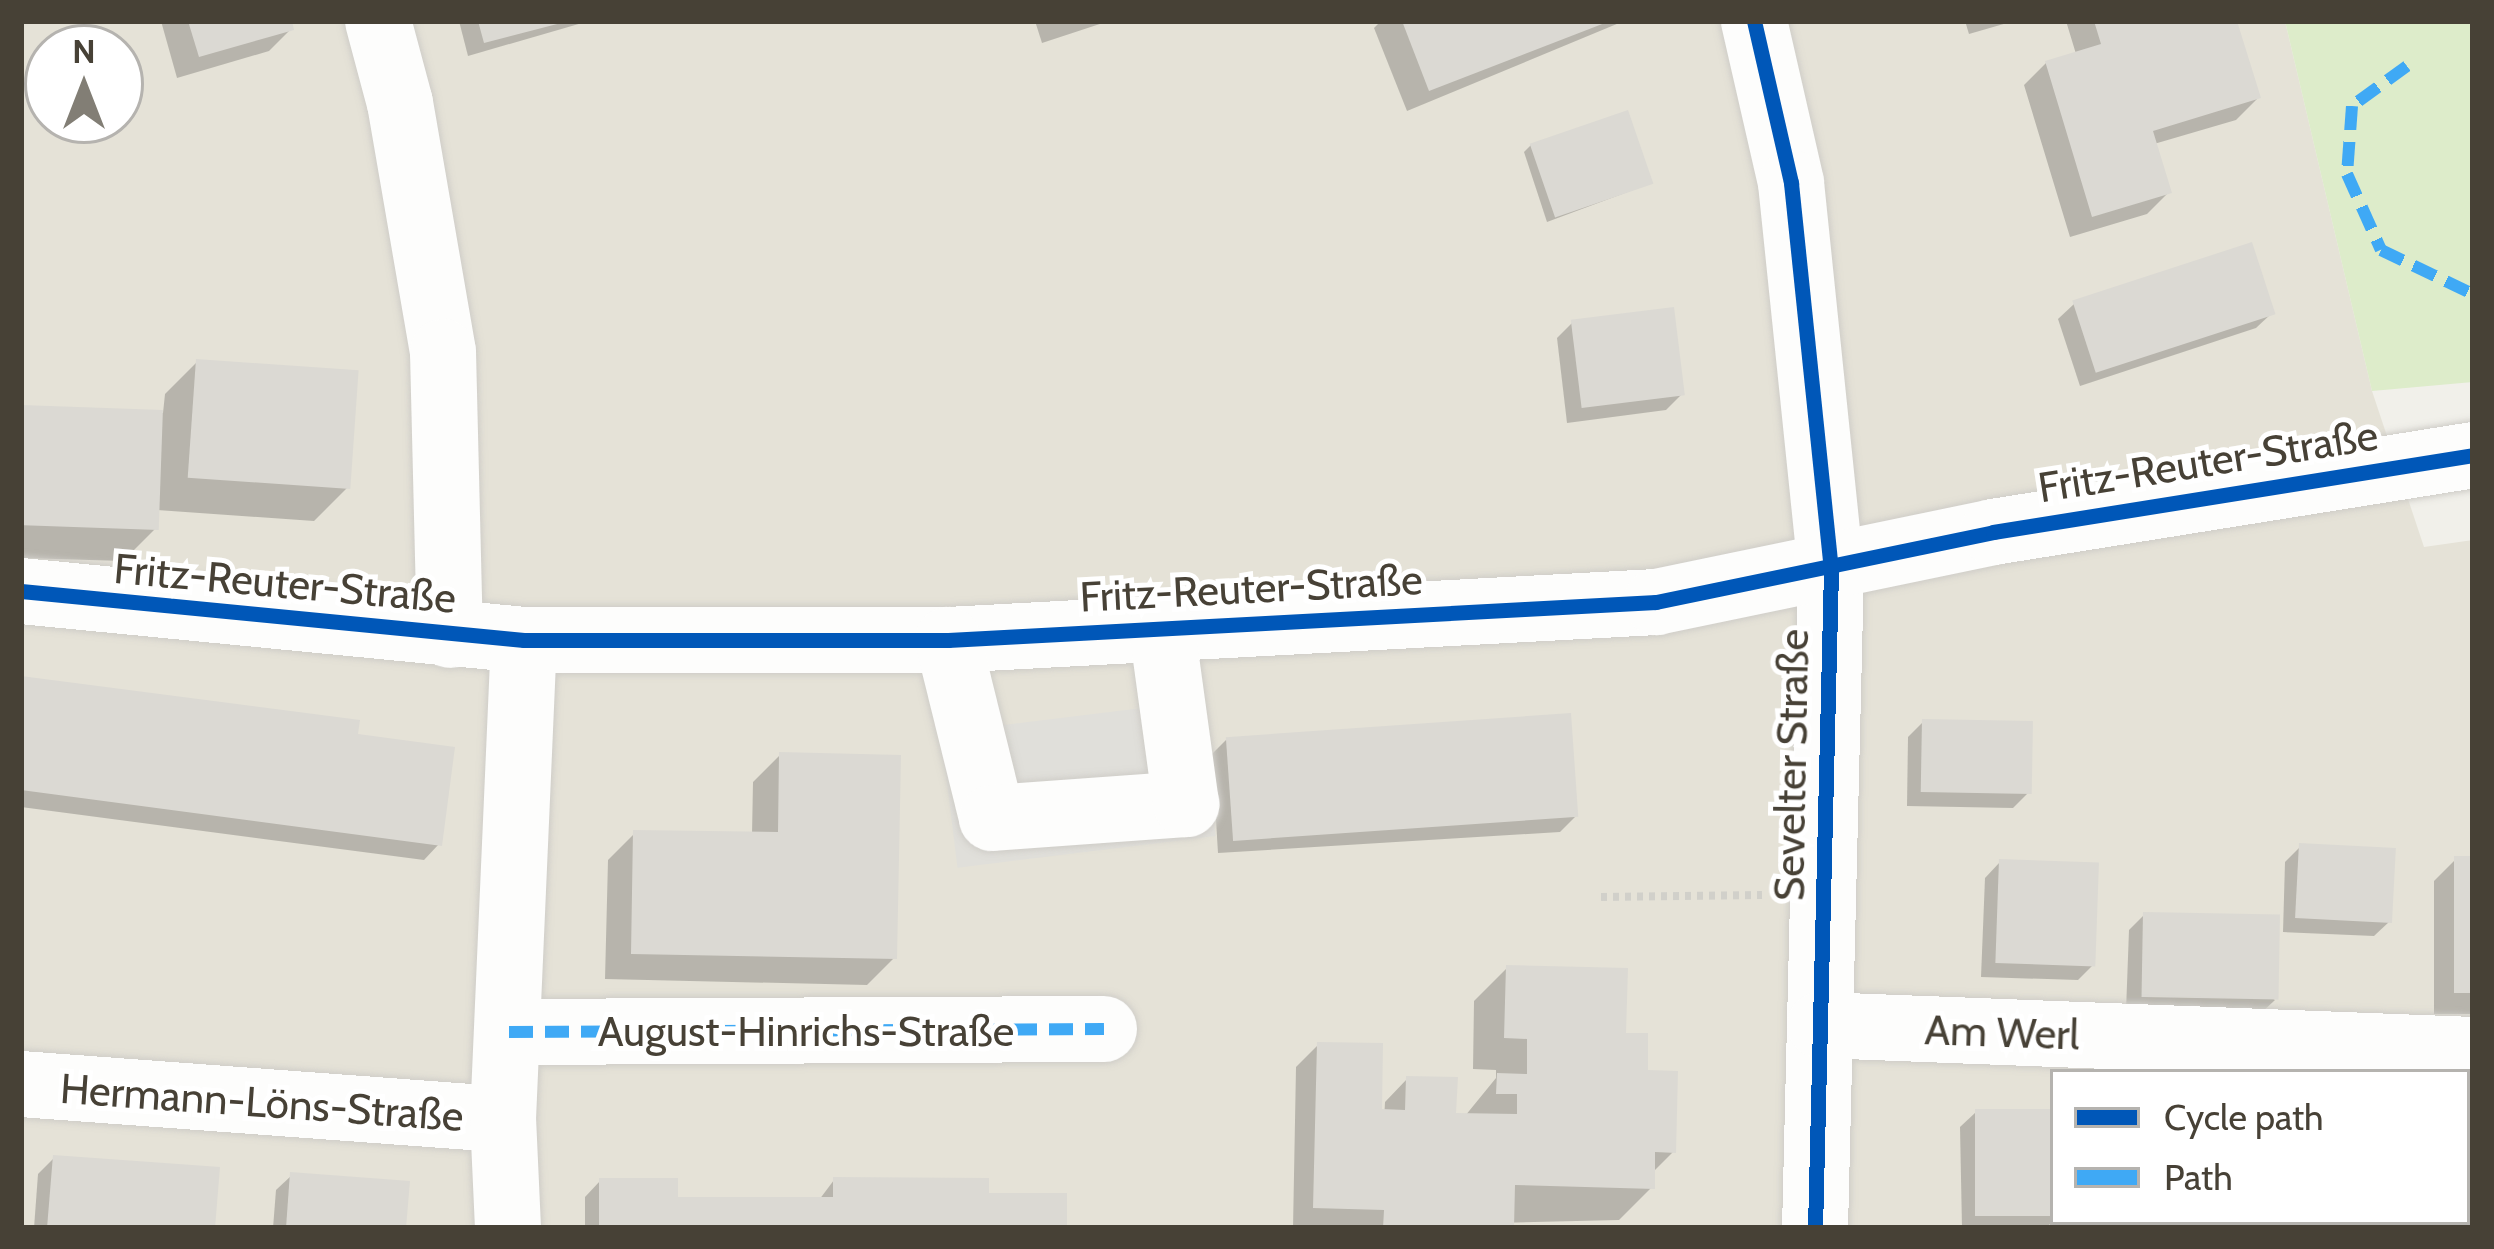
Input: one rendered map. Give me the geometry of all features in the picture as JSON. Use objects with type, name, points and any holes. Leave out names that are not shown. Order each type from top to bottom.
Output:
[{"type":"street","points":[[378,21],[400,103],[443,352],[451,634]]},
{"type":"street","name":"Sevelter Straße","points":[[1754,21],[1790,183],[1831,569],[1815,1228]]},
{"type":"street","name":"Fritz-Reuter-Straße","points":[[21,590],[524,640],[948,640],[1656,602],[1993,532],[2473,455]]},
{"type":"street","points":[[948,640],[992,818],[1186,803],[1162,629]]},
{"type":"street","points":[[508,1228],[503,1119],[524,640]]},
{"type":"street","name":"Am Werl","points":[[1820,1025],[2473,1050]]},
{"type":"street","name":"August-Hinrichs-Straße","points":[[509,1032],[1104,1029]]},
{"type":"street","name":"Hermann-Löns-Straße","points":[[21,1084],[503,1119]]},
{"type":"path","points":[[1601,897],[1825,894]]},
{"type":"shaded area","points":[[21,21],[2285,21],[2372,391],[2424,547],[2473,540],[2473,1228],[21,1228]]},
{"type":"shaded area","points":[[1199,701],[1216,836],[958,868],[941,733]]},
{"type":"green space","points":[[2285,21],[2473,21],[2473,382],[2372,391]]},
{"type":"building","points":[[188,21],[292,21],[294,30],[199,57]]},
{"type":"building","points":[[478,21],[560,21],[561,23],[484,43]]},
{"type":"building","points":[[1402,21],[1610,21],[1429,91]]},
{"type":"building","points":[[2094,21],[2237,21],[2261,98],[2153,131],[2172,193],[2092,217],[2045,61],[2101,44]]},
{"type":"building","points":[[1628,110],[1653,184],[1555,218],[1530,144]]},
{"type":"building","points":[[2252,242],[2275,314],[2096,373],[2072,300]]},
{"type":"building","points":[[1674,307],[1685,395],[1582,408],[1571,320]]},
{"type":"building","points":[[196,359],[359,370],[350,489],[188,478]]},
{"type":"building","points":[[21,405],[163,410],[159,530],[21,525]]},
{"type":"building","points":[[21,676],[360,720],[358,734],[455,747],[442,846],[21,790]]},
{"type":"building","points":[[1571,713],[1578,817],[1233,841],[1226,737]]},
{"type":"building","points":[[1922,719],[2033,721],[2032,794],[1921,792]]},
{"type":"building","points":[[779,752],[901,755],[897,959],[631,954],[633,830],[778,832]]},
{"type":"building","points":[[2299,843],[2396,848],[2392,923],[2295,918]]},
{"type":"building","points":[[2454,856],[2473,856],[2473,993],[2454,993]]},
{"type":"building","points":[[1999,859],[2099,862],[2095,966],[1995,963]]},
{"type":"building","points":[[2143,912],[2280,914],[2278,999],[2142,997]]},
{"type":"building","points":[[1506,965],[1628,968],[1626,1033],[1648,1033],[1648,1070],[1678,1071],[1676,1153],[1655,1152],[1655,1189],[1515,1185],[1514,1228],[1383,1228],[1384,1210],[1313,1208],[1317,1042],[1383,1043],[1382,1109],[1405,1110],[1406,1076],[1458,1077],[1456,1113],[1517,1114],[1517,1094],[1496,1094],[1497,1073],[1527,1074],[1527,1039],[1504,1038]]},
{"type":"building","points":[[1975,1109],[2050,1109],[2050,1216],[1975,1216]]},
{"type":"building","points":[[2470,1131],[2473,1131],[2470,1216]]},
{"type":"building","points":[[53,1155],[220,1167],[215,1228],[47,1228]]},
{"type":"building","points":[[290,1172],[410,1181],[406,1228],[286,1228]]},
{"type":"building","points":[[833,1177],[989,1178],[989,1193],[1067,1193],[1067,1228],[599,1228],[599,1178],[678,1178],[678,1197],[833,1197]]},
{"type":"marked path","points":[[2407,66],[2352,106],[2347,174],[2381,250],[2473,294]]},
{"type":"marked path","points":[[509,1032],[1104,1029]]},
{"type":"cycle path","points":[[1754,21],[1791,183],[1831,570],[1815,1228]]},
{"type":"cycle path","points":[[21,591],[524,640],[948,640],[1656,602],[1993,532],[2473,455]]}]
